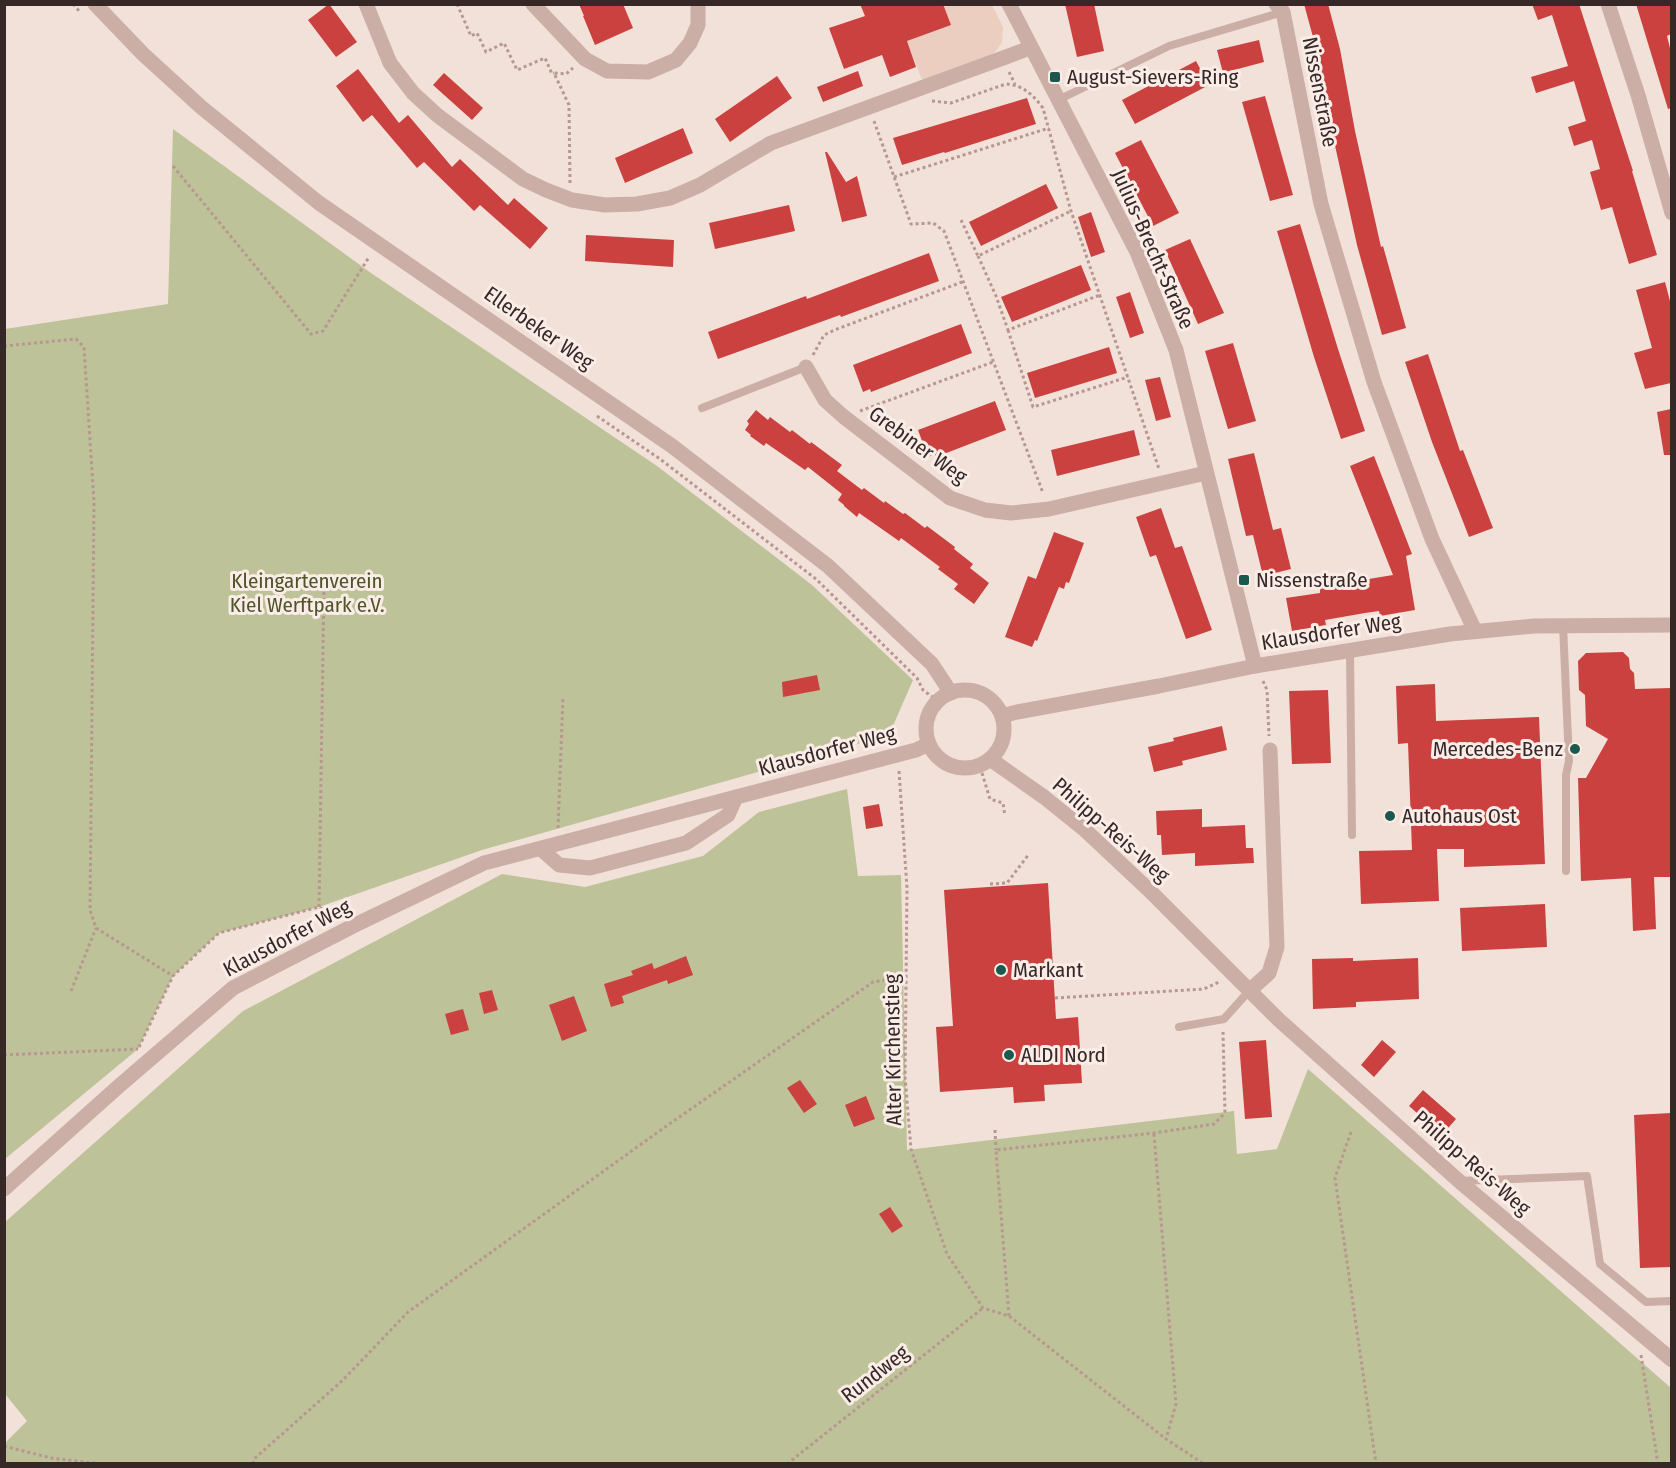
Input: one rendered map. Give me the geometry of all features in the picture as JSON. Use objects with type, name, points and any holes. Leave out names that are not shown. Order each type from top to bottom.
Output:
[{"type":"street","name":"Ellerbeker Weg","points":[[95,4],[143,54],[201,107],[319,203],[672,446],[828,566],[932,664],[951,693]]},
{"type":"street","points":[[366,4],[390,63],[413,93],[437,115],[523,179],[572,200],[604,205],[637,204],[670,198],[700,184],[771,143],[1030,48]]},
{"type":"street","points":[[533,4],[585,59],[607,71],[648,72],[676,60],[690,43],[698,25],[698,4]]},
{"type":"street","name":"Julius-Brecht-Straße","points":[[1009,4],[1137,252],[1176,350],[1255,666]]},
{"type":"street","points":[[1608,4],[1638,95],[1671,213]]},
{"type":"street","name":"Nissenstraße","points":[[1279,8],[1321,204],[1374,382],[1432,539],[1475,631]]},
{"type":"street","name":"Grebiner Weg","points":[[806,367],[825,400],[844,417],[950,498],[986,510],[1011,513],[1049,509],[1206,473]]},
{"type":"street","name":"Klausdorfer Weg","points":[[1002,716],[1017,711],[1255,666],[1475,631],[1534,626],[1671,625]]},
{"type":"street","points":[[951,693],[966,690],[981,694],[994,703],[1002,716],[1003,740],[998,750],[985,762]]},
{"type":"street","name":"Klausdorfer Weg","points":[[951,693],[938,701],[929,714],[926,729],[929,744],[941,760],[959,768],[985,762]]},
{"type":"street","name":"Klausdorfer Weg","points":[[4,1189],[233,988],[353,926],[484,863],[916,750],[929,744]]},
{"type":"street","points":[[1250,991],[1269,973],[1277,947],[1269,750]]},
{"type":"street","name":"Philipp-Reis-Weg","points":[[985,762],[1044,797],[1085,830],[1149,890],[1279,1020],[1459,1181],[1671,1360]]},
{"type":"street","name":"Klausdorfer Weg","points":[[541,849],[559,865],[590,868],[686,843],[728,815],[736,797]]},
{"type":"lane","points":[[1058,100],[1168,46],[1279,8]]},
{"type":"lane","points":[[702,408],[806,367]]},
{"type":"lane","points":[[1563,626],[1569,761],[1566,775],[1566,871]]},
{"type":"lane","points":[[1350,650],[1352,834]]},
{"type":"lane","points":[[1179,1027],[1224,1019],[1250,991]]},
{"type":"lane","points":[[1459,1181],[1587,1176],[1600,1264],[1646,1302],[1671,1301]]},
{"type":"path","points":[[457,4],[471,36],[477,33],[486,52],[504,43],[517,70],[545,57],[569,105],[570,176]]},
{"type":"path","points":[[554,73],[566,74],[585,59]]},
{"type":"path","points":[[916,90],[921,100],[951,103],[1006,84],[1014,84],[1036,98],[1043,108],[1071,211],[1164,482]]},
{"type":"path","points":[[869,107],[911,224],[933,223],[944,231],[1049,509]]},
{"type":"path","points":[[894,177],[1049,128]]},
{"type":"path","points":[[173,166],[311,334],[323,331],[377,243]]},
{"type":"path","points":[[978,256],[1071,211]]},
{"type":"path","points":[[961,220],[996,296],[1033,407],[1128,377]]},
{"type":"path","points":[[806,367],[824,335],[962,282]]},
{"type":"path","points":[[1008,330],[1100,295]]},
{"type":"path","points":[[4,346],[76,339],[84,347],[94,502],[90,910],[96,928],[173,976]]},
{"type":"path","points":[[844,417],[993,362]]},
{"type":"path","points":[[319,907],[324,585]]},
{"type":"path","points":[[1255,666],[1267,690],[1269,750]]},
{"type":"path","points":[[557,844],[563,697]]},
{"type":"path","name":"Alter Kirchenstieg","points":[[896,755],[900,777],[907,888],[905,1077],[911,1149],[947,1254],[982,1308]]},
{"type":"path","points":[[985,762],[990,799],[1003,803],[1005,816]]},
{"type":"path","points":[[990,884],[1007,884],[1029,854]]},
{"type":"path","points":[[133,1058],[173,976],[219,933],[319,907],[353,926]]},
{"type":"path","points":[[71,990],[96,928]]},
{"type":"path","points":[[1055,998],[1204,989],[1233,975]]},
{"type":"path","points":[[253,1464],[254,1459],[343,1380],[408,1312],[665,1127],[873,982],[906,977]]},
{"type":"path","points":[[996,1149],[1154,1133],[1214,1124],[1225,1113],[1224,1019]]},
{"type":"path","points":[[4,1055],[138,1049]]},
{"type":"path","points":[[995,1130],[1009,1316]]},
{"type":"path","points":[[1351,1132],[1335,1178],[1376,1464]]},
{"type":"path","points":[[1154,1133],[1176,1404],[1166,1438]]},
{"type":"path","points":[[982,1308],[1009,1316],[1166,1438],[1204,1464]]},
{"type":"path","name":"Rundweg","points":[[787,1464],[982,1308]]},
{"type":"path","points":[[1639,1333],[1641,1363],[1658,1464]]},
{"type":"path","points":[[4,1446],[51,1458],[102,1464]]},
{"type":"green space","name":"Kleingartenverein Kiel Werftpark e.V.","points":[[173,129],[371,273],[657,466],[812,585],[913,680],[889,735],[482,850],[319,907],[219,933],[173,976],[138,1049],[5,1159],[5,329],[168,304]]},
{"type":"green space","points":[[847,789],[858,876],[901,875],[907,1150],[1234,1111],[1237,1154],[1277,1149],[1308,1069],[1671,1388],[1671,1463],[5,1463],[5,1443],[27,1421],[5,1394],[4,1223],[243,1011],[502,874],[585,887],[703,856],[759,812]]},
{"type":"shaded area","points":[[943,5],[992,5],[1003,27],[1002,42],[990,55],[922,80],[907,41],[950,25]]},
{"type":"building","points":[[329,4],[357,42],[336,57],[308,20]]},
{"type":"building","points":[[579,4],[623,4],[633,28],[595,45]]},
{"type":"building","points":[[860,4],[943,4],[951,25],[907,41],[916,67],[890,77],[882,55],[844,69],[829,28],[865,16]]},
{"type":"building","points":[[1065,4],[1094,4],[1104,51],[1077,57]]},
{"type":"building","points":[[1304,4],[1328,4],[1340,49],[1355,131],[1381,247],[1383,246],[1406,328],[1382,335],[1357,245]]},
{"type":"building","points":[[1532,4],[1579,4],[1633,171],[1657,255],[1629,264],[1612,207],[1601,210],[1590,172],[1600,169],[1592,140],[1574,146],[1568,127],[1586,121],[1574,81],[1536,93],[1531,77],[1568,66],[1552,15],[1538,20]]},
{"type":"building","points":[[1636,4],[1671,4],[1671,34],[1667,36],[1671,52],[1671,108],[1668,109]]},
{"type":"building","points":[[1259,40],[1264,62],[1223,73],[1217,50]]},
{"type":"building","points":[[1196,61],[1209,85],[1135,124],[1122,100]]},
{"type":"building","points":[[358,69],[399,123],[408,115],[452,167],[460,159],[508,205],[514,198],[548,228],[530,249],[480,205],[474,211],[424,162],[417,168],[372,115],[363,122],[336,86]]},
{"type":"building","points":[[858,71],[863,86],[823,102],[817,87]]},
{"type":"building","points":[[444,73],[483,108],[472,120],[433,85]]},
{"type":"building","points":[[777,76],[792,98],[730,142],[715,119]]},
{"type":"building","points":[[1265,96],[1293,195],[1270,201],[1242,102]]},
{"type":"building","points":[[1027,98],[1036,124],[902,165],[893,138]]},
{"type":"building","points":[[683,128],[693,153],[625,183],[615,158]]},
{"type":"building","points":[[1141,140],[1179,213],[1153,226],[1115,153]]},
{"type":"building","points":[[825,152],[846,182],[857,176],[867,216],[842,222]]},
{"type":"building","points":[[1046,184],[1058,208],[981,246],[969,222]]},
{"type":"building","points":[[789,205],[795,231],[715,249],[709,223]]},
{"type":"building","points":[[1091,212],[1105,252],[1091,257],[1078,217]]},
{"type":"building","points":[[1300,224],[1365,431],[1341,439],[1277,231]]},
{"type":"building","points":[[586,235],[674,240],[673,267],[585,261]]},
{"type":"building","points":[[1190,239],[1224,313],[1198,324],[1165,250]]},
{"type":"building","points":[[929,253],[939,281],[718,359],[708,332],[806,296],[807,299]]},
{"type":"building","points":[[1081,265],[1091,290],[1012,322],[1001,297]]},
{"type":"building","points":[[1665,282],[1671,305],[1671,383],[1645,389],[1634,353],[1652,348],[1636,290]]},
{"type":"building","points":[[1130,292],[1144,333],[1130,338],[1116,297]]},
{"type":"building","points":[[961,324],[972,353],[871,392],[870,389],[863,392],[853,365]]},
{"type":"building","points":[[1233,343],[1256,421],[1228,429],[1205,351]]},
{"type":"building","points":[[1109,347],[1117,373],[1035,398],[1027,373]]},
{"type":"building","points":[[1428,354],[1460,451],[1463,450],[1493,528],[1469,537],[1432,442],[1405,362]]},
{"type":"building","points":[[1160,377],[1171,417],[1156,421],[1145,380]]},
{"type":"building","points":[[995,401],[1006,430],[936,457],[935,454],[928,457],[918,430]]},
{"type":"building","points":[[1671,409],[1671,455],[1664,455],[1657,412]]},
{"type":"building","points":[[756,410],[768,420],[770,417],[790,432],[792,430],[810,444],[811,442],[842,465],[837,471],[862,490],[864,488],[925,528],[927,526],[955,547],[954,549],[973,564],[970,568],[989,583],[974,604],[954,589],[958,584],[938,569],[940,567],[901,538],[899,541],[859,513],[857,517],[838,500],[842,494],[808,467],[805,470],[766,443],[764,446],[750,436],[745,430],[749,424],[747,421]]},
{"type":"building","points":[[1134,430],[1140,455],[1057,476],[1051,450]]},
{"type":"building","points":[[1254,453],[1273,530],[1281,528],[1291,569],[1263,576],[1253,535],[1246,536],[1228,459]]},
{"type":"building","points":[[1374,456],[1412,554],[1406,556],[1415,610],[1380,616],[1379,611],[1365,613],[1325,620],[1326,625],[1292,631],[1286,598],[1320,593],[1320,587],[1393,575],[1350,466]]},
{"type":"building","points":[[1161,508],[1175,548],[1182,546],[1212,630],[1186,639],[1156,555],[1150,557],[1136,517]]},
{"type":"building","points":[[1054,532],[1084,543],[1069,583],[1066,582],[1064,589],[1059,587],[1037,641],[1035,640],[1032,647],[1005,637],[1028,576],[1036,579]]},
{"type":"building","points":[[1623,652],[1629,658],[1630,669],[1634,673],[1635,689],[1671,688],[1671,877],[1654,877],[1656,929],[1633,931],[1631,878],[1581,881],[1578,778],[1586,778],[1608,739],[1586,726],[1585,695],[1579,690],[1578,661],[1586,653]]},
{"type":"building","points":[[817,675],[820,690],[783,697],[782,682]]},
{"type":"building","points":[[1435,684],[1436,721],[1539,717],[1545,864],[1464,867],[1464,849],[1437,849],[1439,901],[1361,904],[1359,851],[1412,850],[1408,743],[1398,744],[1396,686]]},
{"type":"building","points":[[1328,690],[1331,763],[1292,764],[1289,691]]},
{"type":"building","points":[[1222,726],[1227,750],[1182,761],[1183,765],[1154,772],[1148,747],[1174,741],[1173,738]]},
{"type":"building","points":[[879,804],[883,826],[866,829],[863,807]]},
{"type":"building","points":[[1202,809],[1202,827],[1245,825],[1246,848],[1253,848],[1254,863],[1195,866],[1195,853],[1162,855],[1161,835],[1157,835],[1156,811]]},
{"type":"building","points":[[1048,883],[1056,1019],[1078,1017],[1082,1083],[1044,1085],[1045,1101],[1014,1103],[1013,1087],[940,1092],[936,1027],[953,1026],[944,890]]},
{"type":"building","points":[[1545,904],[1547,947],[1462,951],[1460,908]]},
{"type":"building","points":[[686,956],[693,975],[668,984],[667,980],[622,996],[624,1003],[611,1007],[604,984],[633,975],[631,971],[652,963],[654,969]]},
{"type":"building","points":[[1353,958],[1353,961],[1418,958],[1419,999],[1356,1002],[1356,1007],[1313,1009],[1312,959]]},
{"type":"building","points":[[492,990],[498,1010],[484,1014],[479,993]]},
{"type":"building","points":[[574,996],[587,1031],[562,1041],[549,1005]]},
{"type":"building","points":[[463,1009],[469,1030],[451,1035],[445,1014]]},
{"type":"building","points":[[1266,1040],[1272,1117],[1245,1119],[1239,1042]]},
{"type":"building","points":[[1382,1040],[1396,1052],[1374,1077],[1361,1065]]},
{"type":"building","points":[[800,1080],[817,1104],[804,1113],[787,1088]]},
{"type":"building","points":[[1423,1090],[1456,1119],[1442,1135],[1409,1106]]},
{"type":"building","points":[[866,1096],[875,1119],[854,1127],[845,1105]]},
{"type":"building","points":[[1671,1113],[1671,1267],[1640,1268],[1634,1115]]},
{"type":"building","points":[[890,1207],[903,1226],[892,1233],[879,1214]]},
{"type":"place","name":"August-Sievers-Ring","points":[[1055,77]]},
{"type":"place","name":"Nissenstraße","points":[[1244,580]]},
{"type":"place","name":"Mercedes-Benz","points":[[1575,749]]},
{"type":"place","name":"Autohaus Ost","points":[[1390,816]]},
{"type":"place","name":"Markant","points":[[1001,970]]},
{"type":"place","name":"ALDI Nord","points":[[1009,1055]]}]
